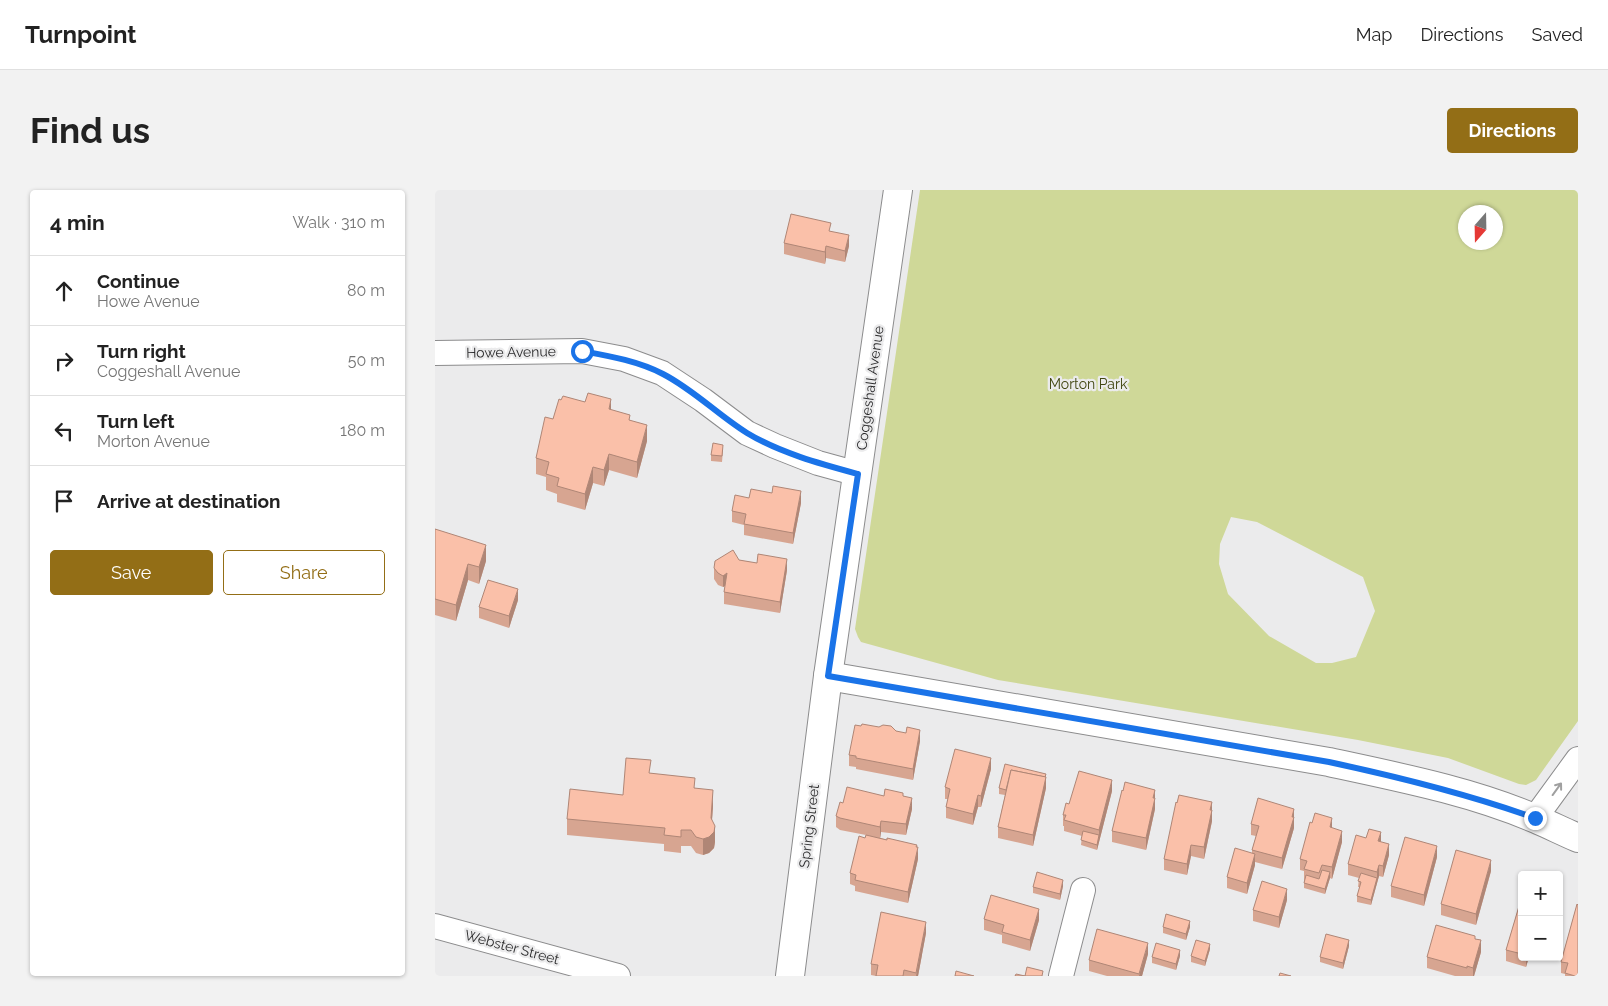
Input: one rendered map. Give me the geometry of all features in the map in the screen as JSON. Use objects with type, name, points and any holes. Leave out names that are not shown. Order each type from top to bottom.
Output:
[{"type":"main road","name":"Coggeshall Avenue","points":[[828,676],[899,190]]},
{"type":"main road","points":[[828,676],[1338,764],[1395,776],[1496,804],[1535,818],[1578,838]]},
{"type":"main road","name":"Spring Street","points":[[790,976],[828,676]]},
{"type":"street","name":"Howe Avenue","points":[[435,353],[582,351],[624,359],[662,373],[703,400],[747,433],[817,463],[858,474]]},
{"type":"street","points":[[1535,818],[1578,759]]},
{"type":"street","points":[[1061,976],[1083,890]]},
{"type":"street","name":"Webster Street","points":[[435,926],[618,976]]},
{"type":"green space","name":"Morton Park","points":[[920,190],[1578,190],[1578,721],[1536,780],[1526,785],[1519,784],[1448,758],[1358,740],[998,680],[861,642],[855,629]],"holes":[[[1231,517],[1257,522],[1363,577],[1375,611],[1356,657],[1332,663],[1316,663],[1269,636],[1228,594],[1219,564],[1220,544]]]},
{"type":"building","points":[[791,214],[831,223],[829,231],[849,235],[845,251],[826,246],[825,252],[784,243]]},
{"type":"building","points":[[588,393],[611,399],[609,409],[630,415],[629,420],[647,425],[637,462],[609,454],[604,470],[593,467],[585,494],[557,486],[559,478],[546,474],[549,462],[536,458],[545,417],[553,419],[559,399],[561,400],[563,396],[585,402]]},
{"type":"building","points":[[713,443],[723,445],[722,456],[711,455]]},
{"type":"building","points":[[773,486],[801,491],[793,533],[744,524],[746,514],[732,511],[735,495],[749,498],[751,489],[772,493]]},
{"type":"building","points":[[435,529],[486,545],[479,567],[468,564],[456,605],[435,599]]},
{"type":"building","points":[[733,550],[739,560],[757,563],[758,554],[787,559],[780,602],[724,592],[727,573],[723,576],[718,573],[714,568],[715,561]]},
{"type":"building","points":[[488,580],[518,589],[509,616],[479,607]]},
{"type":"building","points":[[862,724],[879,727],[883,725],[891,726],[896,731],[906,733],[907,727],[920,730],[913,769],[849,755],[855,725],[861,726]]},
{"type":"building","points":[[955,749],[991,758],[981,796],[978,795],[973,814],[946,807],[950,789],[945,787]]},
{"type":"building","points":[[626,758],[651,760],[649,773],[695,778],[694,788],[713,790],[711,818],[715,826],[714,832],[709,837],[703,839],[696,837],[691,830],[681,830],[681,837],[664,835],[665,828],[567,819],[570,789],[623,795]]},
{"type":"building","points":[[1005,764],[1046,774],[1045,777],[1011,770],[1006,790],[999,788]]},
{"type":"building","points":[[1011,770],[1046,777],[1033,835],[998,827]]},
{"type":"building","points":[[1079,771],[1112,780],[1099,830],[1064,820],[1066,815],[1063,815],[1066,803],[1069,804]]},
{"type":"building","points":[[1125,782],[1155,790],[1146,838],[1112,831]]},
{"type":"building","points":[[847,787],[884,796],[885,789],[903,793],[903,796],[912,798],[906,824],[881,821],[880,827],[836,816],[840,802],[843,803]]},
{"type":"building","points":[[1179,795],[1212,802],[1204,847],[1191,845],[1187,864],[1164,859]]},
{"type":"building","points":[[1258,798],[1294,809],[1292,817],[1294,817],[1282,858],[1252,850],[1259,826],[1251,824]]},
{"type":"building","points":[[1315,813],[1332,818],[1330,827],[1342,831],[1332,867],[1322,865],[1319,873],[1304,869],[1307,861],[1300,859],[1310,822],[1312,823]]},
{"type":"building","points":[[1369,829],[1381,832],[1378,841],[1389,844],[1383,866],[1379,865],[1377,872],[1348,864],[1356,835],[1366,838]]},
{"type":"building","points":[[1083,831],[1099,835],[1097,845],[1081,840]]},
{"type":"building","points":[[866,835],[917,845],[908,892],[855,880],[856,875],[850,873],[859,836],[865,838]]},
{"type":"building","points":[[1405,837],[1437,846],[1424,895],[1391,886]]},
{"type":"building","points":[[1235,848],[1255,854],[1247,883],[1227,877]]},
{"type":"building","points":[[1456,850],[1491,860],[1476,914],[1441,904]]},
{"type":"building","points":[[1322,870],[1330,872],[1325,889],[1304,883],[1306,875],[1319,879]]},
{"type":"building","points":[[1037,872],[1063,880],[1060,894],[1033,887]]},
{"type":"building","points":[[1361,873],[1377,878],[1371,900],[1357,896],[1361,882],[1358,881]]},
{"type":"building","points":[[1262,881],[1287,889],[1279,917],[1253,910]]},
{"type":"building","points":[[991,895],[1039,909],[1030,940],[1002,932],[1004,925],[984,919]]},
{"type":"building","points":[[1577,904],[1578,976],[1565,973],[1568,963],[1561,962],[1563,961]]},
{"type":"building","points":[[1518,910],[1518,953],[1506,950]]},
{"type":"building","points":[[881,912],[926,922],[916,973],[904,970],[903,976],[876,976],[878,965],[871,964]]},
{"type":"building","points":[[1166,914],[1190,921],[1186,934],[1163,927]]},
{"type":"building","points":[[1436,925],[1475,936],[1475,939],[1481,940],[1473,968],[1427,957]]},
{"type":"building","points":[[1097,929],[1148,943],[1139,974],[1089,960]]},
{"type":"building","points":[[1326,934],[1349,940],[1343,963],[1320,957]]},
{"type":"building","points":[[1196,940],[1210,944],[1205,961],[1191,956]]},
{"type":"building","points":[[1156,943],[1180,950],[1176,964],[1152,957]]},
{"type":"building","points":[[1027,967],[1043,971],[1042,976],[1025,976]]},
{"type":"building","points":[[956,971],[974,976],[955,976]]},
{"type":"building","points":[[1280,973],[1291,976],[1279,976]]},
{"type":"route","points":[[582,351],[624,359],[662,373],[703,400],[747,433],[817,463],[858,474],[828,676],[1329,762],[1457,792],[1535,818]]}]
